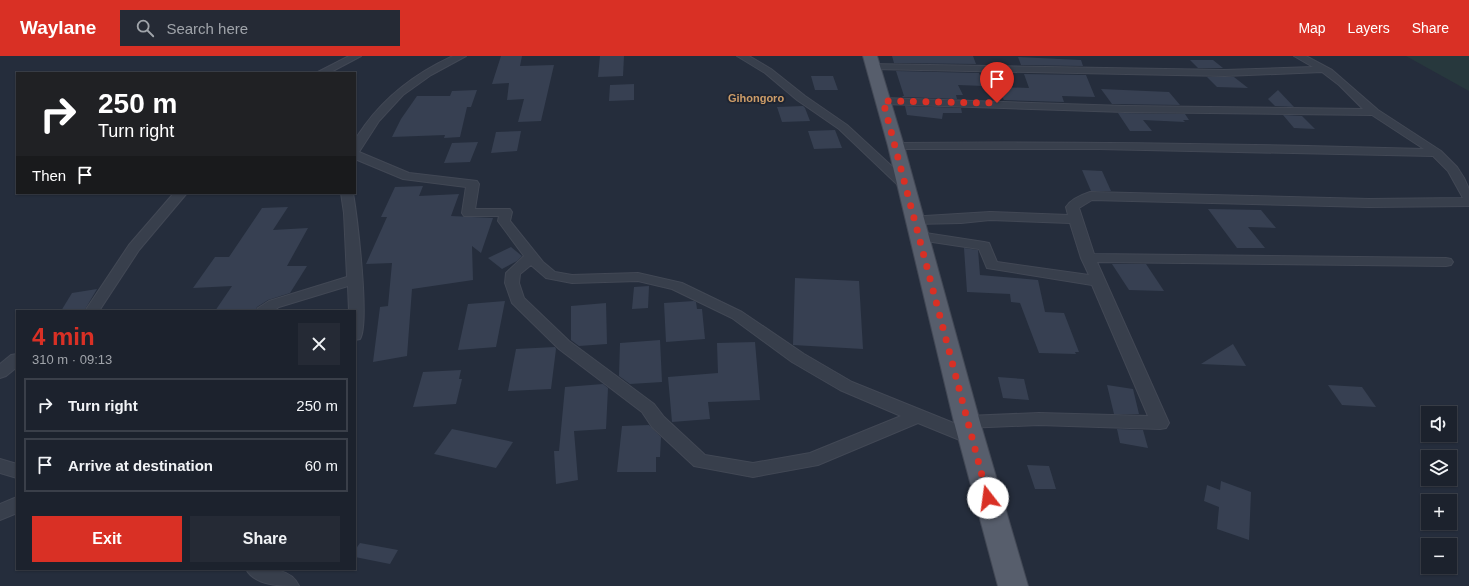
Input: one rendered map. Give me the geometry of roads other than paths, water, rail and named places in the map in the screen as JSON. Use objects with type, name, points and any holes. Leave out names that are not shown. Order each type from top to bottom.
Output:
[{"type":"main road","points":[[871,61],[896,146],[916,228],[1013,586]]},
{"type":"street","points":[[323,72],[356,56]]},
{"type":"street","points":[[356,148],[366,129],[397,93],[433,69],[461,56]]},
{"type":"street","points":[[742,56],[768,71],[801,98],[842,127],[905,185]]},
{"type":"street","points":[[1298,56],[1338,78],[1374,112],[1412,135],[1437,153],[1450,165],[1459,177],[1462,190],[1469,198]]},
{"type":"street","points":[[871,61],[1225,73],[1323,70]]},
{"type":"street","points":[[883,101],[1125,109],[1374,112]]},
{"type":"street","points":[[896,146],[1184,146],[1437,153]]},
{"type":"street","points":[[356,155],[407,176],[473,184],[468,213],[506,212],[504,222],[538,265],[551,275],[572,279],[638,277],[677,286],[737,315],[798,358],[846,386],[918,416],[970,430],[1039,418],[1160,423],[1088,258],[1072,207],[1090,196],[1369,203],[1469,202]]},
{"type":"street","points":[[93,310],[134,248],[180,194]]},
{"type":"street","points":[[347,194],[350,213],[357,312],[356,324]]},
{"type":"street","points":[[916,228],[961,219],[990,216],[1076,219]]},
{"type":"street","points":[[916,228],[984,246],[992,265],[1098,281]]},
{"type":"street","points":[[531,256],[513,273],[512,283],[517,300],[564,345],[648,408],[658,422],[700,461],[753,470],[812,460],[918,416]]},
{"type":"street","points":[[1088,258],[1446,262]]},
{"type":"street","points":[[265,310],[274,304],[354,280]]},
{"type":"street","points":[[0,372],[16,360]]},
{"type":"street","points":[[0,466],[16,471]]},
{"type":"street","points":[[0,512],[16,505]]},
{"type":"street","points":[[258,570],[289,586]]},
{"type":"district","name":"Gihongoro","points":[[756,98]]}]
